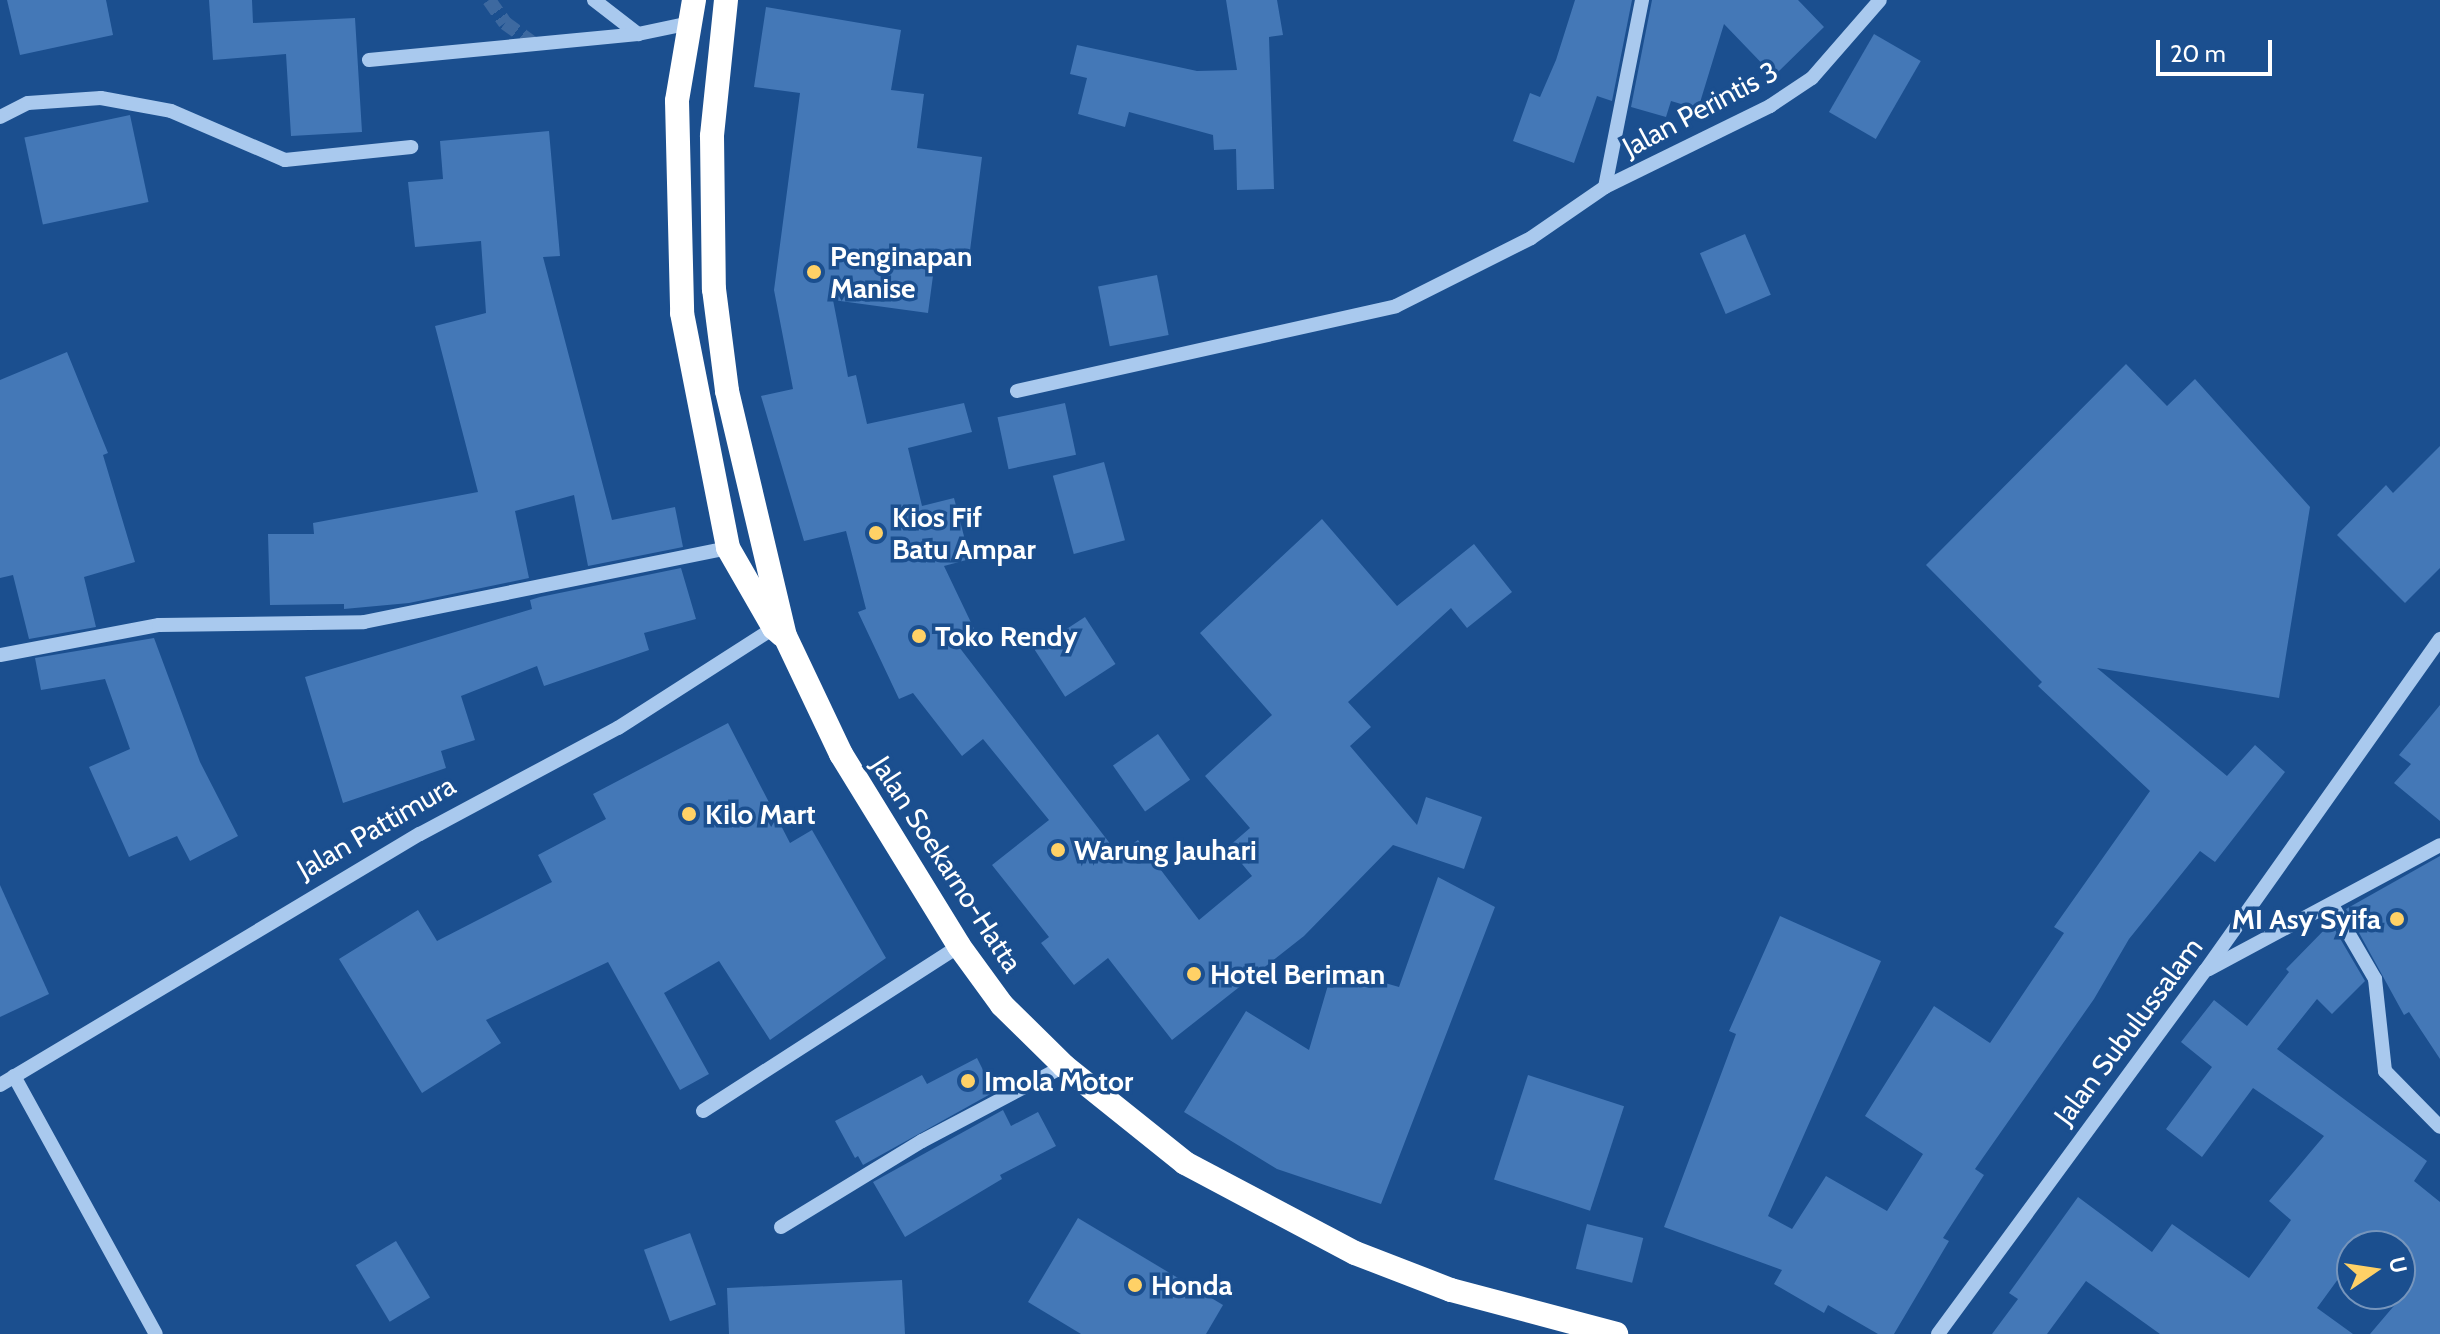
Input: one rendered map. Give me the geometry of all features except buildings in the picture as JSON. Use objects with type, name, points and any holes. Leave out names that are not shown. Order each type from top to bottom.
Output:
[{"type":"highway","points":[[692,12],[724,11]]},
{"type":"highway","name":"Jalan Soekarno-Hatta","points":[[724,11],[712,136],[714,289],[727,391],[780,629]]},
{"type":"highway","name":"Jalan Soekarno-Hatta","points":[[692,12],[677,101],[682,313],[728,548],[780,629],[841,754],[959,946],[1002,1005],[1064,1066],[1185,1163],[1283,1218],[1451,1290],[1616,1334]]},
{"type":"street","points":[[594,0],[638,34]]},
{"type":"street","points":[[1605,187],[1642,0]]},
{"type":"street","name":"Jalan Perintis 3","points":[[1017,391],[1396,306],[1531,238],[1605,187],[1770,106],[1812,78],[1880,0]]},
{"type":"street","points":[[369,60],[638,34],[692,12]]},
{"type":"street","points":[[0,117],[28,103],[101,98],[171,111],[285,160],[411,147]]},
{"type":"street","points":[[0,655],[159,625],[364,622],[728,548]]},
{"type":"street","name":"Jalan Pattimura","points":[[0,1085],[420,834],[618,728],[780,629]]},
{"type":"street","name":"Jalan Subulussalam","points":[[1938,1334],[2205,971],[2440,639]]},
{"type":"street","points":[[2205,971],[2440,845]]},
{"type":"street","points":[[2332,905],[2375,979],[2385,1071],[2440,1127]]},
{"type":"street","points":[[703,1111],[959,946]]},
{"type":"street","points":[[781,1227],[922,1141],[1064,1066]]},
{"type":"street","points":[[14,1076],[156,1334]]},
{"type":"tunnel","points":[[489,0],[505,23],[534,44]]},
{"type":"place","name":"Penginapan Manise","points":[[814,272]]},
{"type":"place","name":"Kios Fif Batu Ampar","points":[[876,533]]},
{"type":"place","name":"Toko Rendy","points":[[919,636]]},
{"type":"place","name":"Kilo Mart","points":[[689,814]]},
{"type":"place","name":"Warung Jauhari","points":[[1058,850]]},
{"type":"place","name":"MI Asy Syifa","points":[[2397,919]]},
{"type":"place","name":"Hotel Beriman","points":[[1194,974]]},
{"type":"place","name":"Imola Motor","points":[[968,1081]]},
{"type":"place","name":"Honda","points":[[1135,1285]]}]
